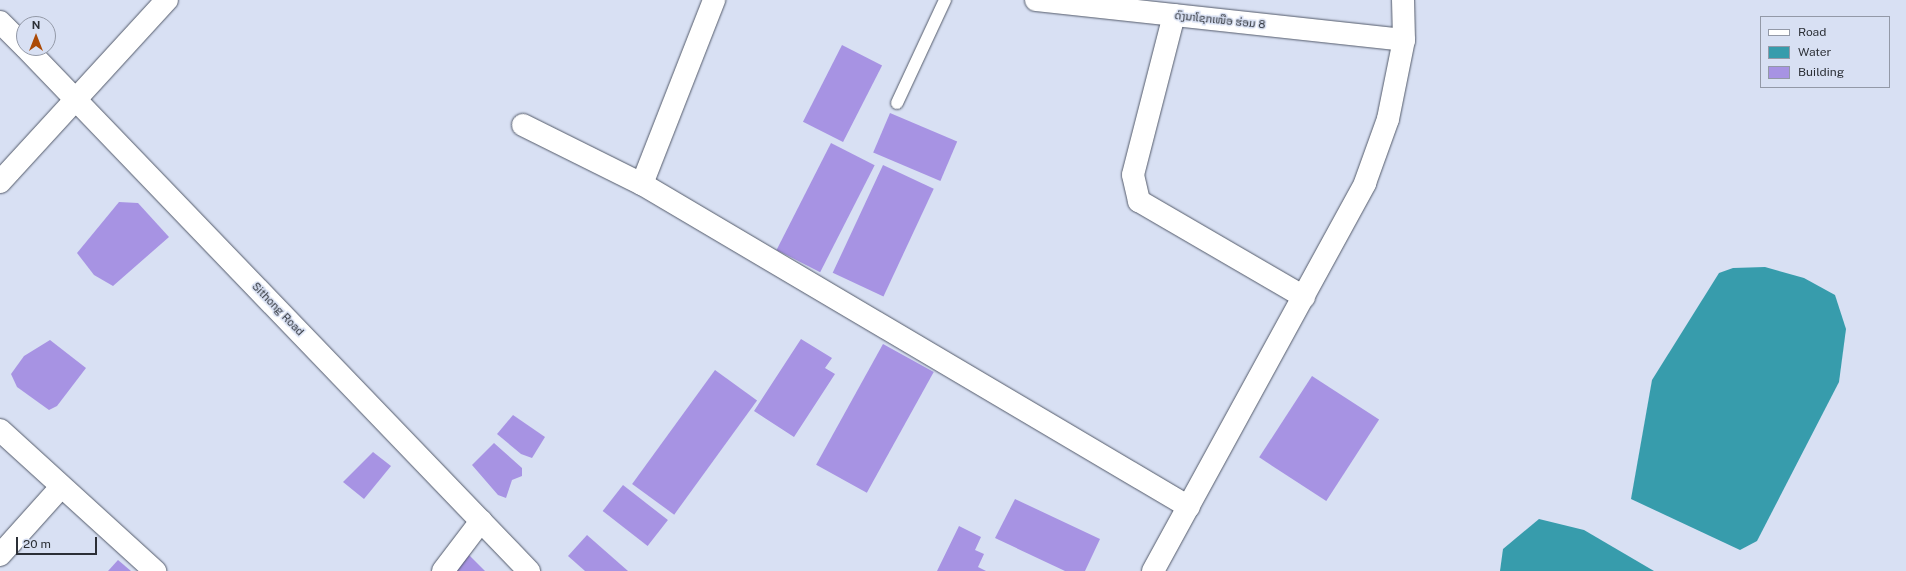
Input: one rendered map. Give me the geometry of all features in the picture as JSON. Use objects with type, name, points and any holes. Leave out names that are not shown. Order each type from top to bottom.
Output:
[{"type":"street","points":[[0,182],[77,100],[167,0]]},
{"type":"street","points":[[642,184],[714,0]]},
{"type":"street","name":"ດົງນາໂຊກເໜືອ ຮ່ອມ 8","points":[[1036,0],[1404,40]]},
{"type":"street","points":[[1154,571],[1365,184],[1388,119],[1404,40],[1403,0]]},
{"type":"street","points":[[1174,15],[1133,175],[1139,201],[1304,297]]},
{"type":"street","name":"Sithong Road","points":[[0,22],[16,38]]},
{"type":"street","name":"Sithong Road","points":[[34,56],[529,571]]},
{"type":"street","points":[[523,126],[642,184],[1189,507]]},
{"type":"street","points":[[0,430],[155,571]]},
{"type":"street","points":[[0,555],[61,487]]},
{"type":"street","points":[[443,571],[481,521]]},
{"type":"lane","points":[[897,104],[946,0]]},
{"type":"water","points":[[1765,267],[1804,278],[1835,295],[1846,329],[1839,382],[1757,541],[1740,550],[1631,499],[1652,380],[1719,273],[1733,268]]},
{"type":"water","points":[[1539,519],[1584,530],[1654,571],[1500,571],[1503,549]]},
{"type":"building","points":[[842,45],[882,65],[843,142],[803,122]]},
{"type":"building","points":[[890,113],[957,142],[940,181],[873,153]]},
{"type":"building","points":[[831,143],[875,165],[820,272],[777,250]]},
{"type":"building","points":[[883,165],[934,189],[883,297],[833,273]]},
{"type":"building","points":[[119,202],[138,203],[169,237],[113,286],[94,275],[77,253]]},
{"type":"building","points":[[801,339],[832,358],[825,368],[835,374],[794,437],[754,411]]},
{"type":"building","points":[[50,340],[86,368],[57,406],[49,410],[17,387],[11,374],[24,356]]},
{"type":"building","points":[[883,344],[934,372],[867,493],[816,465]]},
{"type":"building","points":[[715,370],[757,401],[674,515],[632,484]]},
{"type":"building","points":[[1312,376],[1379,420],[1326,501],[1259,457]]},
{"type":"building","points":[[513,415],[545,437],[532,458],[521,454],[497,434]]},
{"type":"building","points":[[494,443],[522,468],[522,476],[512,480],[506,498],[498,495],[472,465]]},
{"type":"building","points":[[373,452],[391,466],[364,499],[343,482]]},
{"type":"building","points":[[623,485],[668,520],[648,546],[603,511]]},
{"type":"building","points":[[1015,499],[1100,539],[1085,571],[1065,571],[995,538]]},
{"type":"building","points":[[959,526],[981,537],[975,550],[984,554],[978,567],[986,571],[937,571]]},
{"type":"building","points":[[587,535],[628,571],[585,571],[568,556]]},
{"type":"building","points":[[466,552],[485,571],[451,571]]},
{"type":"building","points":[[118,560],[131,571],[108,571]]}]
